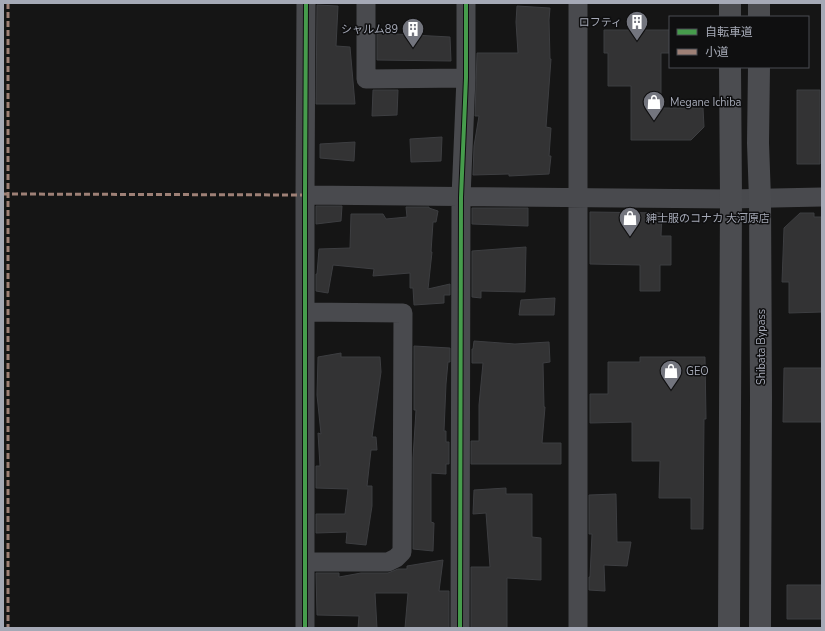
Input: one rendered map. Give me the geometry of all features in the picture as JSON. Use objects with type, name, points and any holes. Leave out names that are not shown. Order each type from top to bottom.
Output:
[{"type":"highway","points":[[730,3],[730,16]]},
{"type":"highway","points":[[759,3],[759,16]]},
{"type":"highway","points":[[728,628],[731,199],[730,68]]},
{"type":"highway","name":"Shibata Bypass","points":[[759,68],[758,143],[760,199],[761,398],[760,628]]},
{"type":"street","points":[[306,3],[306,628]]},
{"type":"street","points":[[366,3],[366,79],[466,78]]},
{"type":"street","points":[[460,628],[461,197],[466,78],[466,3]]},
{"type":"street","points":[[578,3],[578,628]]},
{"type":"street","points":[[305,195],[731,199],[822,198]]},
{"type":"street","points":[[305,312],[403,313],[402,552],[396,558],[388,562],[306,562]]},
{"type":"building","points":[[317,5],[338,6],[336,46],[350,47],[355,104],[316,104]]},
{"type":"building","points":[[517,6],[550,8],[549,20],[551,59],[546,127],[551,128],[549,156],[551,156],[549,174],[509,176],[509,174],[473,175],[474,146],[479,116],[475,116],[477,53],[518,53],[516,22]]},
{"type":"building","points":[[604,30],[669,30],[669,53],[661,53],[661,108],[703,108],[704,127],[691,140],[631,140],[631,86],[608,86],[608,53],[604,53]]},
{"type":"building","name":"シャルム89","points":[[377,33],[450,37],[451,61],[377,60]]},
{"type":"building","points":[[373,90],[398,90],[397,115],[372,116]]},
{"type":"building","points":[[797,90],[820,90],[820,164],[797,164]]},
{"type":"building","points":[[442,137],[441,161],[411,162],[410,139]]},
{"type":"building","points":[[355,142],[354,161],[320,158],[320,144]]},
{"type":"building","points":[[316,206],[342,206],[341,221],[316,224]]},
{"type":"building","points":[[406,207],[429,207],[438,211],[436,222],[433,222],[432,252],[428,289],[450,284],[450,295],[444,295],[444,303],[414,305],[413,288],[410,288],[410,273],[373,276],[374,269],[333,265],[328,293],[316,291],[316,274],[319,249],[350,248],[351,214],[383,214],[386,219],[407,217]]},
{"type":"building","points":[[472,208],[528,208],[528,226],[472,224]]},
{"type":"building","points":[[590,212],[662,213],[661,236],[671,236],[671,265],[660,265],[660,291],[640,291],[640,265],[590,264]]},
{"type":"building","points":[[800,213],[814,213],[814,217],[822,217],[822,312],[789,313],[789,282],[782,282],[784,228]]},
{"type":"building","points":[[526,247],[525,292],[481,291],[481,298],[472,297],[472,251]]},
{"type":"building","points":[[555,298],[554,315],[519,315],[521,300]]},
{"type":"building","points":[[474,341],[515,344],[549,342],[550,362],[543,363],[545,407],[542,443],[561,443],[561,464],[471,464],[471,441],[479,441],[479,405],[483,363],[472,363],[472,349]]},
{"type":"building","points":[[414,346],[450,348],[450,362],[448,362],[446,384],[444,431],[446,431],[446,442],[449,442],[449,464],[446,464],[446,474],[431,473],[431,522],[434,523],[433,551],[413,549],[413,458],[416,410],[414,410]]},
{"type":"building","points":[[341,353],[341,357],[380,357],[381,372],[372,437],[376,437],[377,450],[371,450],[367,486],[372,486],[372,506],[366,545],[346,543],[347,532],[316,533],[316,514],[345,514],[348,489],[316,488],[316,466],[320,466],[318,433],[321,434],[317,395],[318,357]]},
{"type":"building","points":[[640,357],[705,357],[706,419],[704,419],[703,529],[691,529],[691,498],[659,498],[660,461],[632,461],[632,422],[590,423],[590,394],[608,394],[608,362],[640,362]]},
{"type":"building","points":[[784,368],[822,368],[822,422],[783,422]]},
{"type":"building","points":[[506,488],[506,494],[532,494],[532,537],[541,538],[541,580],[507,578],[507,628],[471,628],[471,567],[490,567],[486,513],[473,514],[474,490]]},
{"type":"building","points":[[616,494],[617,542],[631,542],[627,566],[604,565],[605,591],[589,590],[592,534],[589,534],[589,495]]},
{"type":"building","points":[[443,560],[439,591],[449,591],[449,628],[405,628],[408,593],[375,593],[377,628],[358,628],[359,616],[317,615],[316,573],[339,573],[339,577],[361,573],[388,573],[398,569],[407,569],[407,566]]},
{"type":"building","points":[[787,585],[822,585],[822,619],[787,619]]},
{"type":"marked path","points":[[8,3],[8,628]]},
{"type":"marked path","points":[[3,194],[305,195]]},
{"type":"cycle path","points":[[305,628],[306,3]]},
{"type":"cycle path","points":[[460,628],[461,197],[466,78],[466,3]]},
{"type":"place","name":"ロフティ","points":[[637,42]]},
{"type":"place","name":"シャルム89","points":[[413,48]]},
{"type":"place","name":"Megane Ichiba","points":[[654,122]]},
{"type":"place","name":"紳士服のコナカ 大河原店","points":[[630,238]]},
{"type":"place","name":"GEO","points":[[671,390]]}]
